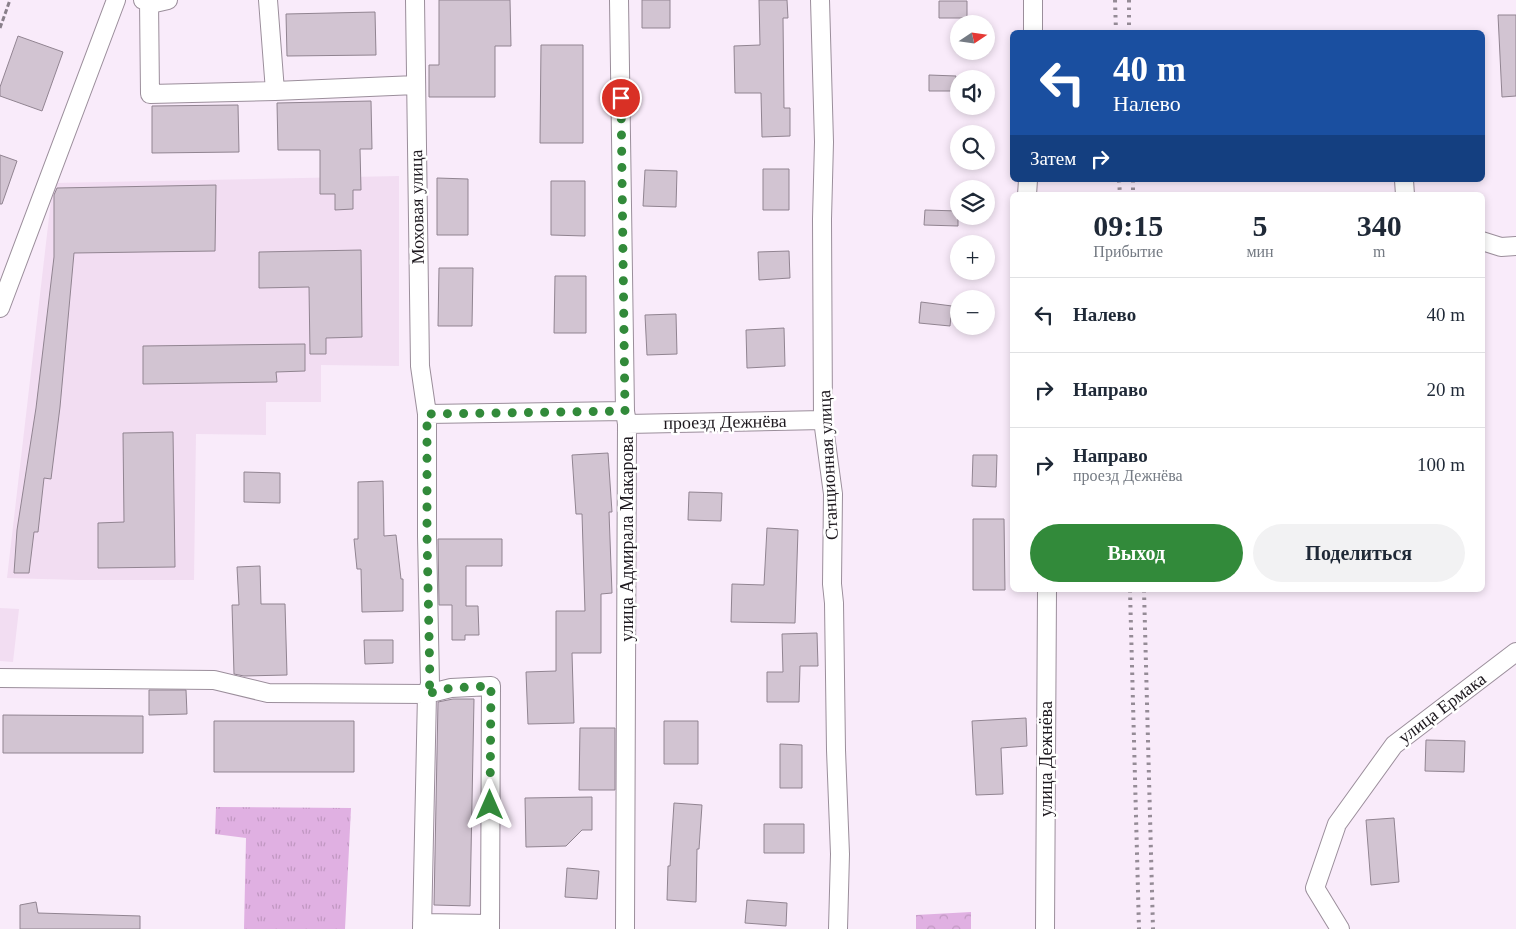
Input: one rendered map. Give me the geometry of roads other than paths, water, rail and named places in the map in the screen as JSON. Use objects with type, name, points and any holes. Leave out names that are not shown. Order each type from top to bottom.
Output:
[{"type":"street","points":[[0,308],[116,0]]},
{"type":"street","points":[[168,0],[155,3],[146,1],[150,94],[416,85]]},
{"type":"street","points":[[268,0],[276,91]]},
{"type":"street","name":"Моховая улица","points":[[415,0],[420,366],[427,414],[430,684],[426,694],[422,926]]},
{"type":"street","name":"улица Адмирала Макарова","points":[[619,0],[626,418],[625,929]]},
{"type":"street","name":"Станционная улица","points":[[820,0],[824,142],[822,219],[823,420],[833,494],[832,584],[840,854],[838,929]]},
{"type":"street","points":[[1033,0],[1033,30]]},
{"type":"street","points":[[1485,242],[1501,246],[1516,246]]},
{"type":"street","name":"проезд Дежнёва","points":[[427,414],[823,420]]},
{"type":"street","name":"улица Дежнёва","points":[[1045,929],[1047,592]]},
{"type":"street","name":"улица Ермака","points":[[1340,929],[1315,888],[1337,824],[1394,744],[1516,652]]},
{"type":"street","points":[[0,678],[214,680],[268,693],[426,694],[451,688],[491,686],[490,926],[422,926]]},
{"type":"railway","points":[[1115,0],[1116,30]]},
{"type":"railway","points":[[1129,0],[1129,30]]},
{"type":"railway","points":[[1119,182],[1120,192]]},
{"type":"railway","points":[[1133,182],[1133,192]]},
{"type":"railway","points":[[1130,592],[1139,929]]},
{"type":"railway","points":[[1144,592],[1153,929]]}]
